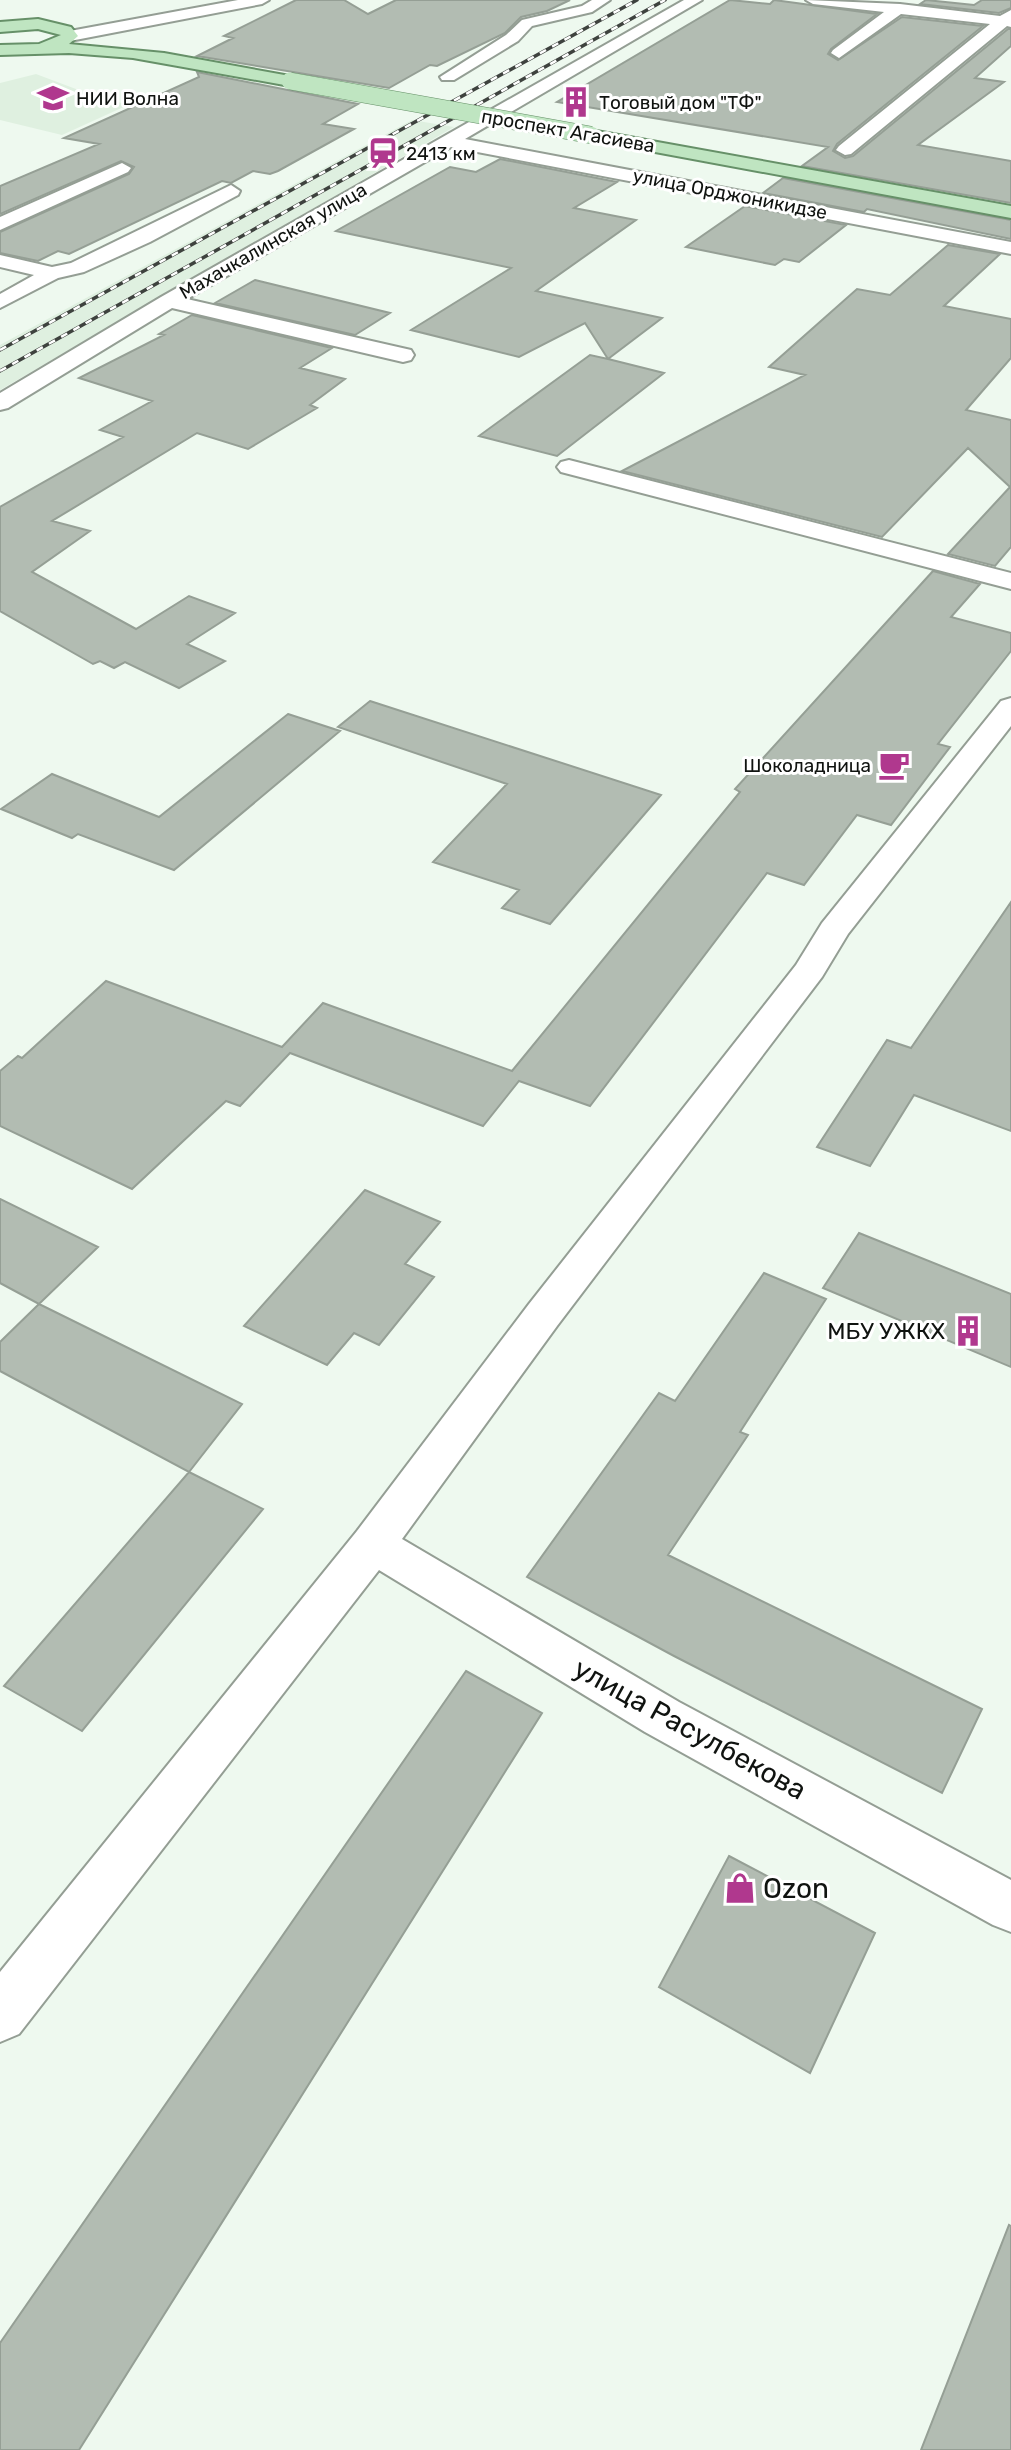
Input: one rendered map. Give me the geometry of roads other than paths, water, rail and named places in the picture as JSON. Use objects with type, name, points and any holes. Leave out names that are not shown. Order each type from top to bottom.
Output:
[{"type":"main road","points":[[0,27],[38,24]]},
{"type":"main road","name":"проспект Агасиева","points":[[38,24],[59,27],[66,30],[70,36],[124,52]]},
{"type":"main road","points":[[30,50],[61,43],[70,36]]},
{"type":"main road","name":"проспект Агасиева","points":[[30,50],[68,48],[124,52],[1011,212]]},
{"type":"street","points":[[70,36],[262,0]]},
{"type":"street","points":[[448,77],[513,38],[527,23],[587,9],[603,0]]},
{"type":"street","name":"Махачкалинская улица","points":[[0,402],[168,301],[695,0]]},
{"type":"street","points":[[813,0],[1008,20]]},
{"type":"street","points":[[839,54],[900,8]]},
{"type":"street","points":[[845,150],[1008,20]]},
{"type":"street","points":[[38,24],[148,23]]},
{"type":"street","points":[[124,52],[106,42],[106,37],[148,23]]},
{"type":"street","points":[[0,53],[30,50]]},
{"type":"street","name":"улица Орджоникидзе","points":[[449,141],[1011,248]]},
{"type":"street","points":[[0,224],[122,167]]},
{"type":"street","points":[[0,302],[52,274],[77,268],[143,238],[231,191]]},
{"type":"street","points":[[0,261],[52,274]]},
{"type":"street","points":[[168,301],[403,355]]},
{"type":"street","points":[[569,467],[1011,581]]},
{"type":"street","points":[[0,2015],[373,1545],[551,1304],[810,970],[834,930],[1011,707]]},
{"type":"street","name":"улица Расулбекова","points":[[373,1545],[662,1717],[1011,1907]]},
{"type":"railway","points":[[0,350],[637,0]]},
{"type":"railway","points":[[0,371],[665,0]]},
{"type":"place","name":"НИИ Волна","points":[[53,98]]},
{"type":"place","name":"Тоговый дом \"ТФ\"","points":[[576,102]]},
{"type":"place","name":"2413 км","points":[[383,153]]},
{"type":"place","name":"Шоколадница","points":[[894,765]]},
{"type":"place","name":"МБУ УЖКХ","points":[[968,1331]]},
{"type":"place","name":"Ozon","points":[[740,1888]]}]
